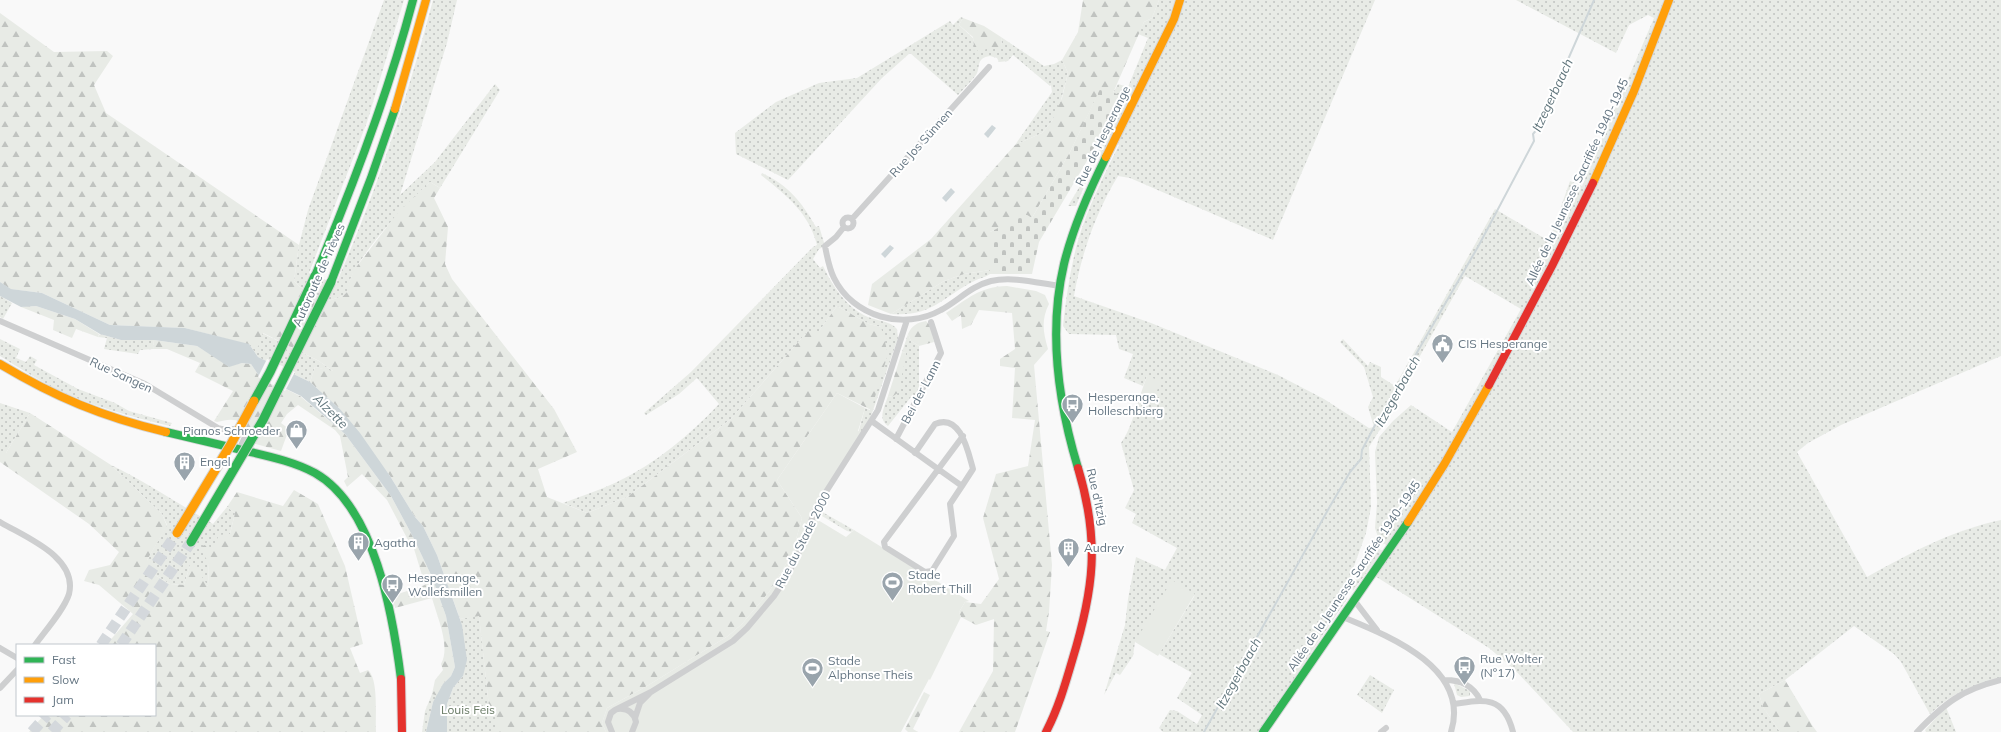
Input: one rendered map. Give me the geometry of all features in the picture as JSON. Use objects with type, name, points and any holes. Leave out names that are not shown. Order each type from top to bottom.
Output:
[{"type":"main road","name":"Autoroute de Trèves","points":[[177,533],[231,444],[270,372],[315,276],[350,192],[375,124],[413,0]]},
{"type":"main road","name":"Autoroute de Trèves","points":[[191,542],[263,420],[331,282],[365,199],[389,129],[426,0]]},
{"type":"main road","name":"Rue de Hesperange","points":[[1060,286],[1070,240],[1082,206],[1174,19],[1180,0]]},
{"type":"main road","name":"Allée de la Jeunesse Sacrifiée 1940-1945","points":[[1263,732],[1405,526],[1477,408],[1549,276],[1617,128],[1669,0]]},
{"type":"main road","name":"Rue d'Itzig","points":[[1046,732],[1062,696],[1088,609],[1093,578],[1094,552],[1088,501],[1069,434],[1059,383],[1056,331],[1060,286]]},
{"type":"main road","points":[[0,364],[52,394],[104,415],[240,450],[286,460],[320,476],[338,490],[359,519],[370,543],[395,641],[403,696],[402,732]]},
{"type":"street","name":"Rue Jos Sünnen","points":[[906,320],[888,319],[872,314],[857,305],[844,293],[835,279],[828,263],[825,246],[836,237],[844,227],[849,229],[852,227],[854,224],[852,219],[990,67]]},
{"type":"street","points":[[906,320],[922,318],[941,311],[978,285],[992,281],[1032,282],[1060,286]]},
{"type":"street","name":"Rue du Stade 2000","points":[[615,710],[651,692],[732,641],[760,613],[787,576],[799,552],[817,506],[873,422],[906,320]]},
{"type":"street","name":"Rue Sangen","points":[[0,321],[145,384],[218,428],[223,430],[234,428],[242,430],[245,437],[240,450]]},
{"type":"street","name":"Bei der Lann","points":[[896,439],[941,353],[931,322]]},
{"type":"street","points":[[873,422],[962,486]]},
{"type":"street","points":[[915,452],[935,424],[939,422],[947,422],[954,426],[963,436],[973,469],[950,504],[954,536],[932,571],[925,572],[885,547],[884,542],[963,436]]},
{"type":"street","points":[[0,522],[54,554],[65,566],[70,580],[68,594],[61,608],[36,644]]},
{"type":"street","points":[[1354,600],[1378,632]]},
{"type":"street","points":[[1343,617],[1378,632],[1427,661],[1437,670],[1445,680],[1454,704],[1454,723],[1451,732]]},
{"type":"street","points":[[0,648],[16,657]]},
{"type":"street","points":[[0,688],[16,671]]},
{"type":"street","points":[[1445,680],[1455,680],[1468,685],[1480,700]]},
{"type":"street","points":[[1917,732],[1941,707],[1960,694],[2001,680]]},
{"type":"street","name":"Rue du Stade 2000","points":[[632,732],[635,726],[635,718],[640,704],[651,692]]},
{"type":"street","points":[[1454,704],[1480,700],[1492,702],[1502,708],[1511,721],[1513,732]]},
{"type":"street","points":[[612,732],[608,722],[611,713],[615,710],[624,709],[635,718]]},
{"type":"green space","points":[[384,0],[404,0],[367,122],[309,273],[336,284],[365,214],[390,144],[413,72],[433,0],[457,0],[447,43],[400,195],[435,162],[495,84],[500,90],[440,188],[430,182],[421,191],[395,218],[368,250],[350,279],[348,291],[343,296],[328,301],[300,287],[294,281],[299,245],[308,210]]},
{"type":"green space","points":[[1083,0],[1159,0],[1152,18],[1144,22],[1113,93],[1101,88],[1070,152],[1032,218],[1007,228],[998,228],[990,232],[990,270],[964,274],[944,281],[891,314],[868,305],[872,284],[931,239],[1015,145],[1042,133],[1052,121],[1062,98],[1068,73],[1062,60],[1078,32]]},
{"type":"green space","points":[[1159,0],[1375,0],[1273,240],[1130,178],[1118,176],[1103,204],[1090,234],[1074,296],[1151,323],[1278,375],[1324,399],[1369,428],[1374,427],[1368,407],[1373,397],[1364,367],[1340,342],[1343,339],[1368,366],[1370,362],[1381,367],[1381,377],[1395,386],[1495,209],[1549,241],[1570,181],[1582,186],[1654,18],[1648,15],[1629,25],[1616,53],[1516,0],[2001,0],[2001,356],[1841,425],[1808,443],[1797,452],[1867,577],[1932,543],[1983,524],[2001,520],[2001,678],[1972,687],[1954,695],[1930,714],[1901,662],[1894,654],[1854,626],[1785,680],[1759,694],[1763,707],[1780,732],[1573,732],[1515,670],[1489,648],[1375,576],[1392,551],[1385,544],[1380,543],[1375,528],[1377,503],[1375,452],[1379,437],[1393,421],[1411,405],[1452,432],[1521,309],[1465,276],[1398,395],[1389,420],[1379,431],[1369,447],[1371,507],[1366,533],[1344,594],[1347,599],[1258,732],[1163,732],[1159,728],[1170,710],[1177,711],[1197,724],[1202,715],[1177,698],[1192,673],[1159,654],[1195,595],[1135,642],[1133,656],[1120,675],[1116,673],[1104,695],[1125,625],[1136,557],[1165,570],[1177,548],[1132,523],[1136,514],[1125,508],[1134,490],[1121,443],[1130,426],[1141,393],[1154,398],[1147,376],[1143,386],[1124,378],[1133,354],[1119,349],[1116,335],[1069,334],[1063,326],[1068,285],[1081,231],[1101,181],[1119,145],[1113,142],[1100,158],[1096,156],[1123,98],[1113,93],[1118,84],[1128,87],[1148,38],[1138,34],[1144,22],[1152,18]]},
{"type":"green space","points":[[0,13],[54,52],[107,51],[113,56],[94,85],[106,113],[299,245],[294,281],[300,287],[328,301],[343,296],[348,291],[348,285],[354,270],[399,211],[430,182],[440,188],[434,198],[448,227],[445,264],[452,279],[554,409],[577,452],[538,469],[547,497],[587,513],[627,497],[731,419],[808,331],[819,331],[837,306],[869,324],[881,327],[888,354],[871,410],[837,393],[777,480],[802,518],[792,554],[769,592],[742,624],[728,636],[647,686],[607,708],[602,723],[606,732],[497,732],[497,717],[490,716],[479,616],[460,619],[437,555],[423,526],[415,517],[390,476],[340,409],[310,382],[315,367],[333,371],[319,361],[263,333],[258,347],[185,328],[110,325],[42,293],[10,289],[0,282]]},
{"type":"green space","points":[[961,17],[963,18],[959,25],[973,38],[974,46],[989,48],[1002,45],[1001,37],[1044,66],[1054,64],[1062,60],[1068,73],[1059,108],[1052,121],[1042,133],[1015,145],[1052,92],[1051,85],[1050,86],[1013,55],[1008,61],[999,62],[997,58],[990,56],[982,59],[976,75],[958,95],[910,53],[882,78],[788,180],[736,154],[735,133],[776,102],[819,83],[857,78],[950,21],[953,25]]},
{"type":"green space","points":[[963,18],[984,26],[1001,37],[1002,45],[997,49],[989,48],[979,52],[974,47],[973,37],[959,25]]},
{"type":"green space","points":[[1101,87],[1119,95],[1091,154],[1039,242],[1032,274],[990,274],[990,232],[998,228],[1007,228],[1007,221],[1024,213],[1032,218],[1070,152]]},
{"type":"green space","points":[[762,173],[780,183],[794,195],[816,227],[819,226],[825,246],[819,249],[813,259],[820,268],[823,266],[831,282],[841,296],[860,313],[894,326],[897,329],[898,338],[870,419],[856,441],[865,408],[870,410],[881,327],[869,324],[837,306],[819,331],[807,332],[731,419],[627,497],[587,513],[563,503],[611,485],[645,466],[672,448],[719,404],[697,378],[679,394],[646,415],[644,413],[691,372],[813,247],[817,245],[808,223],[802,214],[788,198],[761,175]]},
{"type":"green space","points":[[1083,181],[1086,182],[1076,206],[1068,206]]},
{"type":"green space","points":[[990,270],[990,274],[964,286],[927,309],[905,314],[891,314],[944,281],[964,274]]},
{"type":"green space","points":[[1007,286],[1036,291],[1045,295],[1049,304],[1044,321],[1045,337],[1048,349],[1034,365],[1052,565],[1049,612],[1046,631],[1050,632],[1015,732],[959,732],[993,671],[994,619],[976,625],[961,617],[959,612],[965,602],[981,604],[999,579],[983,518],[996,474],[1028,466],[1035,420],[1012,418],[1015,368],[1000,366],[1000,359],[1015,349],[1012,313],[979,310],[971,325],[962,329],[961,315],[952,321],[946,313],[981,291]]},
{"type":"green space","points":[[0,296],[12,303],[3,319],[0,317]]},
{"type":"green space","points":[[36,306],[75,319],[99,334],[98,337],[76,329],[72,338],[53,330],[54,320],[21,307]]},
{"type":"green space","points":[[926,321],[930,325],[934,342],[919,346],[911,341],[908,334],[911,328],[915,325]]},
{"type":"green space","points":[[262,333],[319,361],[334,372],[315,367],[310,382],[258,357],[249,344],[258,346]]},
{"type":"green space","points":[[100,334],[121,340],[154,340],[153,349],[140,350],[138,354],[104,349],[107,338],[98,337]]},
{"type":"green space","points":[[908,334],[911,341],[919,346],[919,393],[911,397],[888,426],[883,420],[882,416],[888,396],[892,397],[906,353],[902,352]]},
{"type":"green space","points":[[0,339],[20,349],[16,358],[26,362],[30,356],[37,360],[34,365],[78,389],[115,403],[129,411],[172,423],[170,426],[126,415],[84,401],[56,389],[0,356]]},
{"type":"green space","points":[[154,340],[197,346],[229,366],[242,363],[251,364],[259,376],[300,396],[345,434],[391,496],[432,577],[446,616],[455,667],[451,676],[443,684],[438,696],[432,694],[435,680],[443,670],[441,664],[445,649],[442,631],[432,598],[395,608],[392,596],[425,585],[411,539],[408,540],[387,500],[362,474],[347,487],[344,481],[348,477],[340,436],[335,430],[298,405],[287,414],[281,423],[289,429],[281,451],[249,442],[250,431],[239,421],[214,421],[233,391],[195,372],[200,363],[167,349],[153,349]]},
{"type":"green space","points":[[902,352],[906,353],[899,392],[892,397],[888,396]]},
{"type":"green space","points":[[1147,376],[1161,381],[1154,398],[1141,393]]},
{"type":"green space","points":[[837,393],[865,408],[858,431],[862,432],[813,517],[846,537],[854,530],[969,601],[965,602],[959,612],[961,617],[930,680],[929,679],[901,732],[606,732],[602,723],[607,708],[647,686],[728,636],[742,624],[769,592],[792,554],[802,518],[777,480]]},
{"type":"green space","points":[[0,403],[30,413],[6,453],[0,453]]},
{"type":"green space","points":[[30,413],[111,465],[162,514],[167,526],[147,560],[152,565],[150,572],[170,584],[184,585],[190,565],[194,565],[208,586],[209,563],[200,549],[204,545],[213,548],[219,535],[230,534],[235,513],[227,507],[237,492],[283,506],[294,490],[318,504],[345,566],[363,644],[350,648],[360,673],[368,670],[374,682],[376,699],[376,732],[29,732],[43,716],[156,716],[156,644],[107,644],[133,614],[99,585],[84,581],[89,570],[110,565],[119,552],[89,524],[0,462],[0,453],[6,453]]},
{"type":"green space","points":[[111,465],[150,486],[213,524],[227,507],[235,513],[230,534],[209,563],[208,586],[190,565],[184,585],[170,584],[150,572],[147,560],[167,525],[162,514]]},
{"type":"green space","points":[[823,509],[824,513],[854,530],[851,532],[847,531],[822,516]]},
{"type":"green space","points":[[1374,545],[1382,551],[1353,591],[1352,588],[1367,549]]},
{"type":"green space","points":[[1172,580],[1195,594],[1158,656],[1135,642]]},
{"type":"green space","name":"Louis Feis","points":[[479,615],[490,716],[497,717],[497,732],[447,732],[447,704],[453,688],[463,676],[462,625],[460,619]]},
{"type":"green space","points":[[1370,675],[1394,690],[1382,713],[1357,695]]},
{"type":"green space","points":[[1785,680],[1817,732],[1780,732],[1763,707],[1759,694]]},
{"type":"green space","points":[[1454,683],[1470,691],[1470,696],[1461,697],[1457,695]]},
{"type":"green space","points":[[924,692],[930,695],[913,729],[918,732],[908,732],[905,729]]},
{"type":"green space","points":[[432,694],[438,696],[433,702],[426,732],[422,732],[425,711]]},
{"type":"green space","points":[[1946,707],[1956,732],[1926,732],[1925,730]]},
{"type":"water","points":[[992,125],[996,128],[988,138],[984,134]]},
{"type":"water","points":[[951,188],[955,192],[946,202],[942,198]]},
{"type":"water","points":[[890,245],[894,248],[885,258],[881,254]]},
{"type":"water","name":"Alzette","points":[[0,282],[11,289],[42,293],[110,325],[185,328],[249,344],[258,357],[310,382],[340,409],[360,433],[390,476],[415,517],[423,526],[437,555],[462,625],[467,660],[463,676],[453,688],[447,704],[447,732],[426,732],[433,702],[443,684],[451,676],[455,667],[446,616],[432,577],[391,496],[345,434],[301,396],[259,376],[251,364],[242,363],[229,367],[197,346],[154,340],[121,340],[100,334],[75,319],[36,306],[21,307],[0,296]]},
{"type":"pier","points":[[267,359],[295,372],[285,391],[258,377]]},
{"type":"waterway","name":"Itzegerbaach","points":[[1204,732],[1329,508],[1350,472],[1361,459],[1362,450],[1374,427],[1479,245],[1534,141],[1533,134],[1538,128],[1594,0]]},
{"type":"tunnel","points":[[102,644],[177,533]]},
{"type":"tunnel","points":[[122,644],[191,542]]},
{"type":"tunnel","points":[[32,732],[46,716]]},
{"type":"tunnel","points":[[52,732],[66,716]]},
{"type":"traffic: fast","points":[[315,276],[369,140],[392,71],[413,0]]},
{"type":"traffic: fast","points":[[331,282],[371,178],[395,109]]},
{"type":"traffic: fast","points":[[1078,468],[1065,418],[1058,367],[1056,341],[1059,290],[1064,264],[1072,236],[1106,157]]},
{"type":"traffic: fast","points":[[254,401],[270,372],[315,276]]},
{"type":"traffic: fast","points":[[191,542],[263,420],[331,282]]},
{"type":"traffic: fast","points":[[166,432],[289,462],[315,473],[336,489],[353,511],[378,565],[393,625],[401,679]]},
{"type":"traffic: fast","points":[[1263,732],[1408,522]]},
{"type":"traffic: slow","points":[[395,109],[426,0]]},
{"type":"traffic: slow","points":[[1106,157],[1174,19],[1180,0]]},
{"type":"traffic: slow","points":[[1593,183],[1634,91],[1669,0]]},
{"type":"traffic: slow","points":[[0,364],[20,376],[80,405],[121,420],[166,432]]},
{"type":"traffic: slow","points":[[1408,522],[1445,463],[1489,385]]},
{"type":"traffic: slow","points":[[177,533],[231,444],[254,401]]},
{"type":"traffic: jam","points":[[1489,385],[1552,266],[1593,183]]},
{"type":"traffic: jam","points":[[1046,732],[1058,706],[1067,679],[1085,611],[1092,565],[1092,542],[1089,519],[1085,494],[1078,468]]},
{"type":"traffic: jam","points":[[401,679],[402,732]]},
{"type":"place","name":"CIS Hesperange","points":[[1442,364]]},
{"type":"place","name":"Hesperange, Holleschbierg","points":[[1073,424]]},
{"type":"place","name":"Pianos Schroeder","points":[[296,450]]},
{"type":"place","name":"Engel","points":[[185,482]]},
{"type":"place","name":"Agatha","points":[[359,562]]},
{"type":"place","name":"Audrey","points":[[1069,568]]},
{"type":"place","name":"Stade Robert Thill","points":[[893,602]]},
{"type":"place","name":"Hesperange, Wollefsmillen","points":[[392,604]]},
{"type":"place","name":"Rue Wolter (N°17)","points":[[1464,686]]},
{"type":"place","name":"Stade Alphonse Theis","points":[[812,688]]}]
